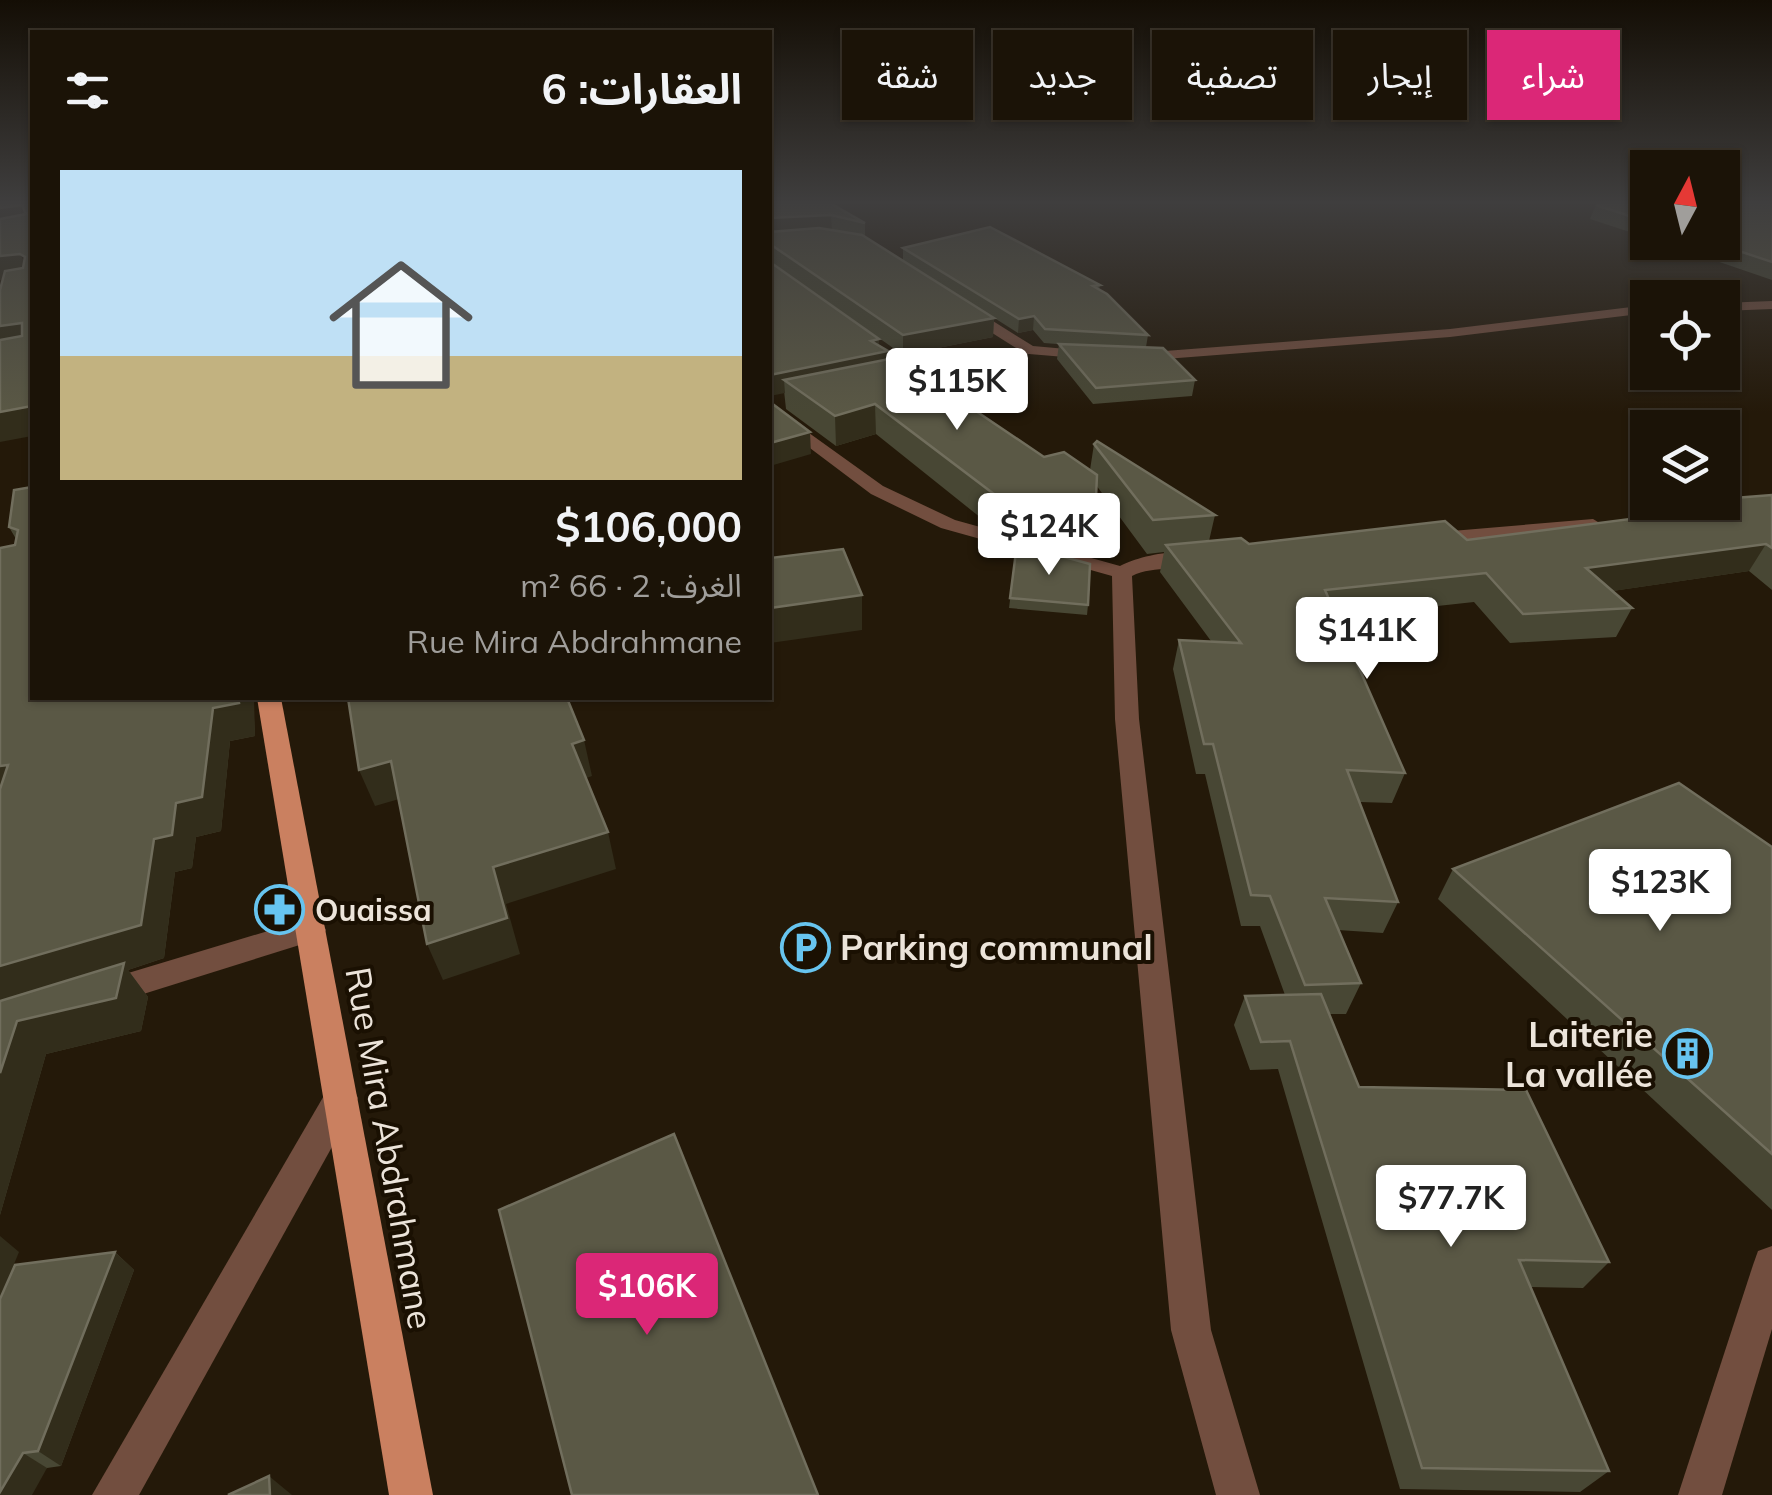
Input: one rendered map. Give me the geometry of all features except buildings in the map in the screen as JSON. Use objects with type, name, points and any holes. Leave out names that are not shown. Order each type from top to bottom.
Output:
[{"type":"main road","name":"Rue Mira Abdrahmane","points":[[269,700],[412,1495]]},
{"type":"street","points":[[949,298],[1029,350]]},
{"type":"street","points":[[1740,306],[1772,305]]},
{"type":"street","points":[[1125,356],[1450,333],[1630,310]]},
{"type":"street","points":[[877,381],[906,368],[1029,350],[1106,356]]},
{"type":"street","points":[[776,405],[877,490],[948,524],[1122,573],[1138,564],[1218,557]]},
{"type":"street","points":[[1416,540],[1614,524]]},
{"type":"street","points":[[1122,573],[1128,719],[1191,1330],[1238,1495]]},
{"type":"street","points":[[73,1003],[311,930]]},
{"type":"street","points":[[114,1495],[341,1098]]},
{"type":"street","points":[[1700,1495],[1772,1265]]},
{"type":"place","name":"Ouaissa","points":[[280,910]]},
{"type":"place","name":"Parking communal","points":[[805,947]]},
{"type":"place","name":"Laiterie La vallée","points":[[1688,1054]]}]
